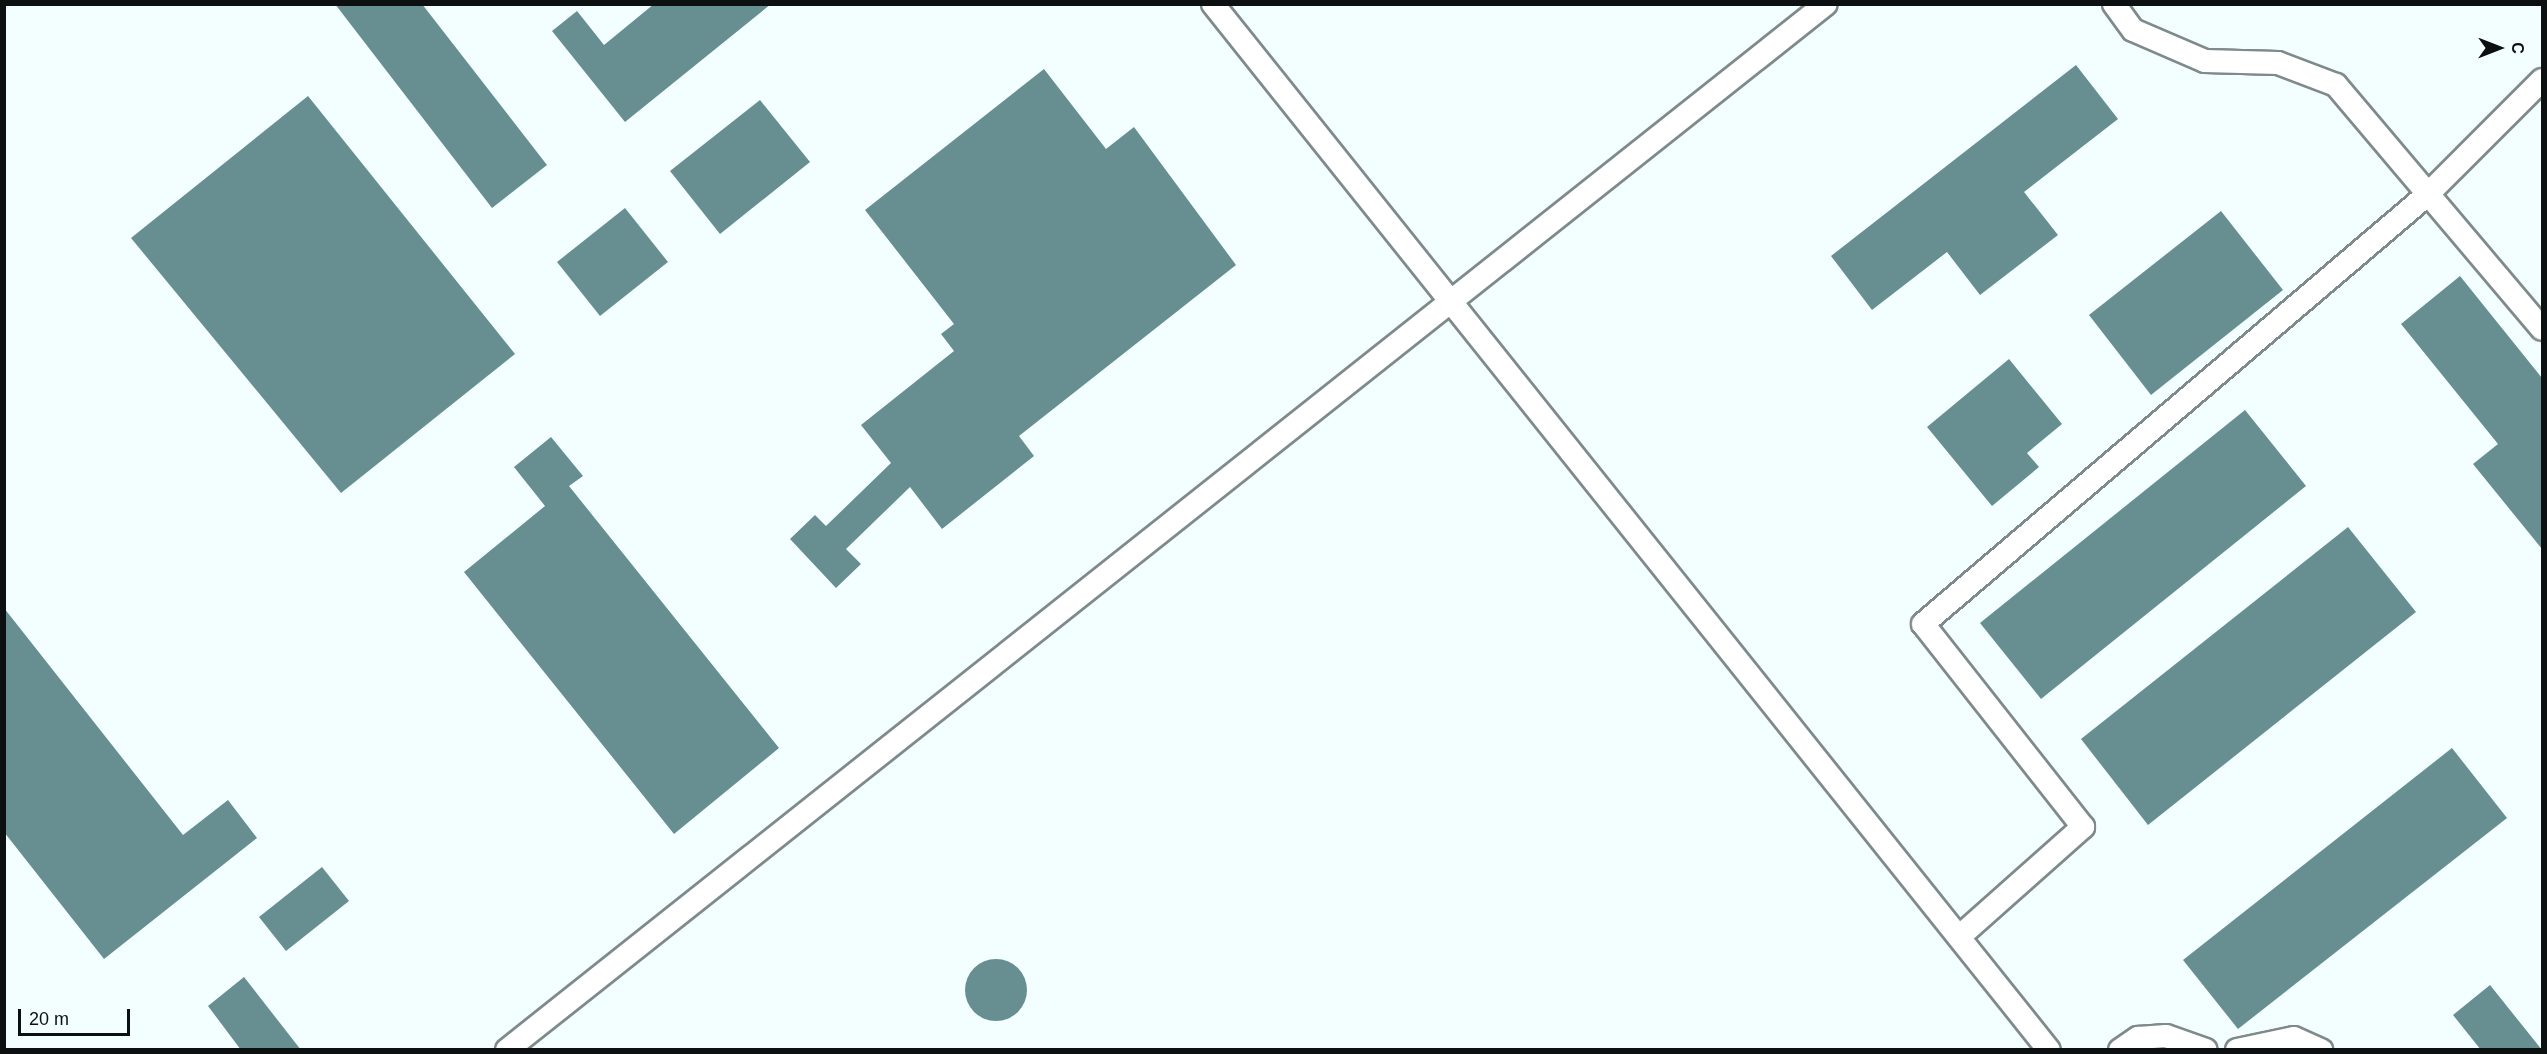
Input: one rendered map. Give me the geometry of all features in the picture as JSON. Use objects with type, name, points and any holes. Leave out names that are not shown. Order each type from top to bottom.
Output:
[{"type":"lane","points":[[1213,4],[2049,1050]]},
{"type":"lane","points":[[507,1050],[1826,4]]},
{"type":"lane","points":[[2114,4],[2133,30],[2205,61],[2278,63],[2336,85],[2542,329]]},
{"type":"lane","points":[[1959,937],[2083,827],[1923,624],[2428,194],[2542,80]]},
{"type":"lane","points":[[2120,1050],[2138,1038],[2166,1036],[2206,1050]]},
{"type":"lane","points":[[2237,1050],[2294,1038],[2321,1050]]},
{"type":"building","points":[[335,4],[422,4],[547,165],[492,208]]},
{"type":"building","points":[[654,4],[771,4],[625,122],[552,31],[577,11],[604,45]]},
{"type":"building","points":[[2076,65],[2118,119],[2024,192],[2058,235],[1980,295],[1947,252],[1872,310],[1831,256]]},
{"type":"building","points":[[1044,69],[1106,149],[1134,127],[1236,265],[1019,436],[1034,456],[942,529],[910,487],[846,549],[861,564],[836,588],[790,539],[815,515],[826,526],[891,463],[861,425],[954,351],[941,334],[954,324],[865,210]]},
{"type":"building","points":[[308,96],[515,354],[341,493],[131,238]]},
{"type":"building","points":[[760,100],[810,162],[720,234],[670,171]]},
{"type":"building","points":[[625,208],[668,262],[600,316],[557,262]]},
{"type":"building","points":[[2221,211],[2283,290],[2151,395],[2089,315]]},
{"type":"building","points":[[2460,276],[2542,378],[2542,549],[2473,464],[2498,444],[2401,324]]},
{"type":"building","points":[[2009,359],[2062,424],[2027,453],[2039,467],[1992,506],[1927,427]]},
{"type":"building","points":[[2245,410],[2306,486],[2041,699],[1980,623]]},
{"type":"building","points":[[551,437],[583,476],[569,486],[779,748],[674,834],[464,572],[545,506],[514,467]]},
{"type":"building","points":[[2348,527],[2416,612],[2148,825],[2081,739]]},
{"type":"building","points":[[4,608],[183,835],[228,800],[257,838],[104,959],[4,832]]},
{"type":"building","points":[[2452,748],[2507,818],[2238,1029],[2183,960]]},
{"type":"building","points":[[322,867],[349,901],[286,951],[259,917]]},
{"type":"building","points":[[996,959],[1018,968],[1027,990],[1018,1012],[996,1021],[974,1012],[965,990],[974,968]]},
{"type":"building","points":[[244,977],[301,1050],[241,1050],[208,1006]]},
{"type":"building","points":[[2490,985],[2542,1050],[2481,1050],[2453,1015]]}]
